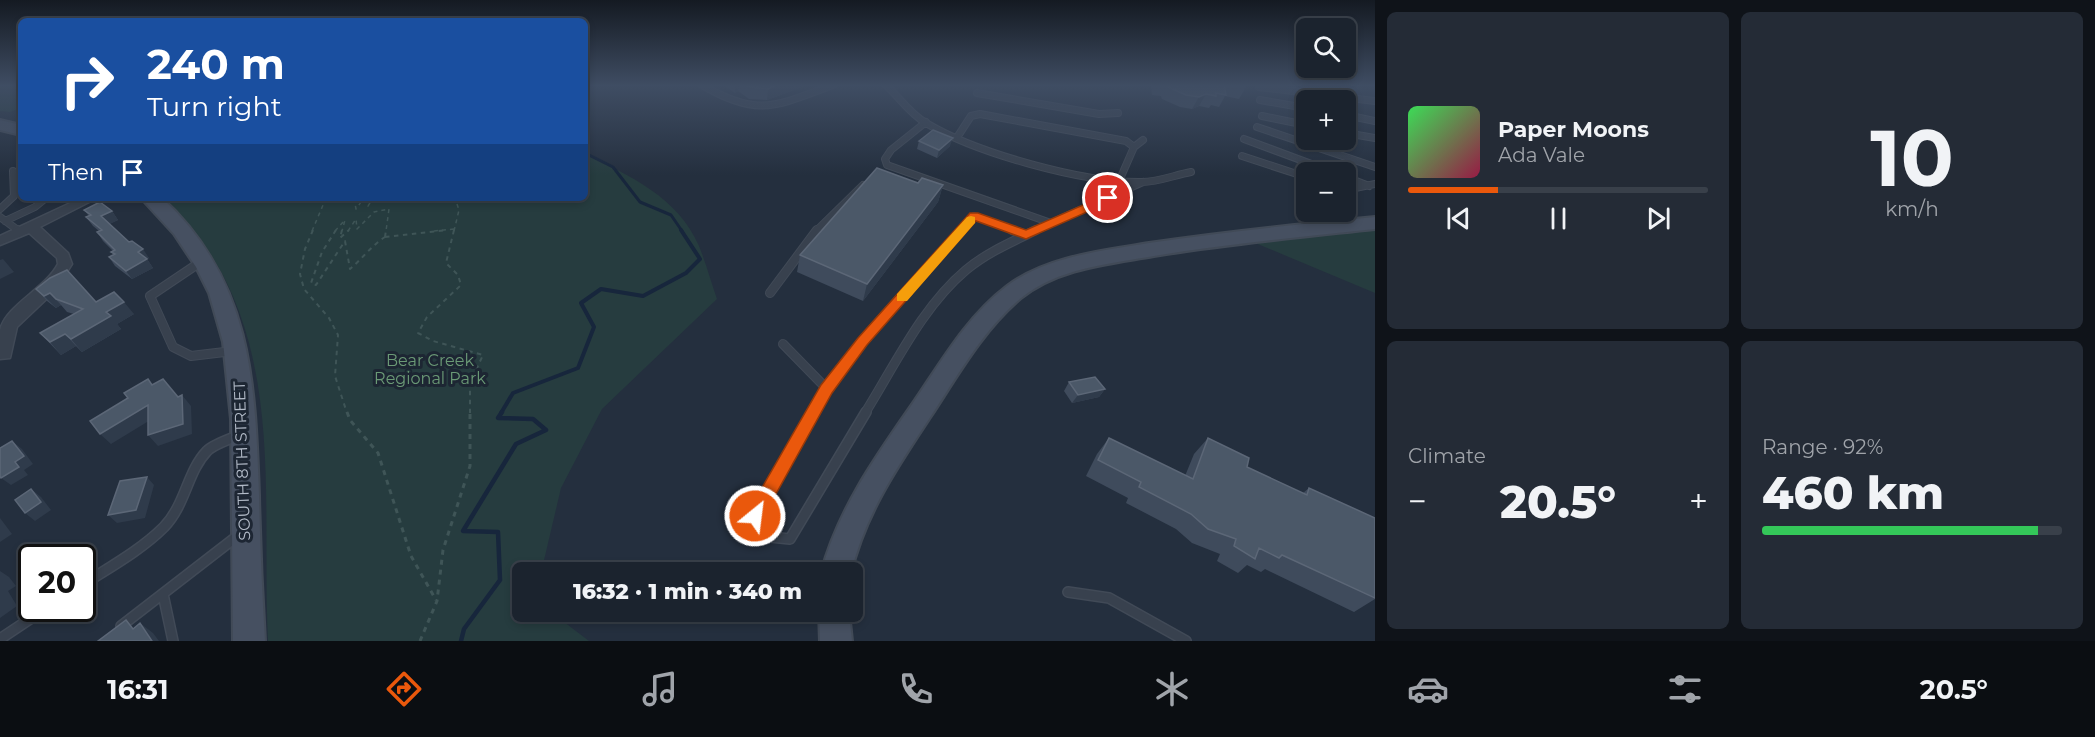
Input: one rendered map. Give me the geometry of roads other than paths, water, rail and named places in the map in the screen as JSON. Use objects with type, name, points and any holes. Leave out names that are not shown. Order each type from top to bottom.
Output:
[{"type":"street","points":[[0,125],[18,129]]},
{"type":"street","points":[[0,241],[85,201]]},
{"type":"street","name":"SOUTH 8TH STREET","points":[[154,201],[179,228],[202,261],[219,292],[235,351],[244,433],[249,641]]},
{"type":"street","points":[[838,562],[853,523],[899,445],[980,327],[1016,291],[1048,274],[1114,256],[1240,237],[1375,223]]},
{"type":"street","points":[[4,354],[2,341],[11,321],[55,282],[65,264],[63,256],[26,229]]},
{"type":"street","points":[[835,622],[836,641]]},
{"type":"lane","points":[[918,115],[926,122],[958,136],[1053,168],[1143,182]]},
{"type":"lane","points":[[958,136],[971,116],[976,115]]},
{"type":"lane","points":[[985,115],[1126,141],[1134,147]]},
{"type":"lane","points":[[1262,117],[1296,123]]},
{"type":"lane","points":[[1356,117],[1375,121]]},
{"type":"lane","points":[[886,165],[885,159],[891,150],[926,122]]},
{"type":"lane","points":[[1257,127],[1375,167]]},
{"type":"lane","points":[[1356,135],[1375,138]]},
{"type":"lane","points":[[1244,139],[1306,162]]},
{"type":"lane","points":[[1120,179],[1134,147],[1143,140]]},
{"type":"lane","points":[[1242,156],[1296,174]]},
{"type":"lane","points":[[878,172],[886,165]]},
{"type":"lane","points":[[886,165],[1051,223]]},
{"type":"lane","points":[[0,208],[14,196],[13,171]]},
{"type":"lane","points":[[1026,235],[974,216],[862,341],[827,389],[755,516],[755,526],[770,537],[790,539],[835,459],[916,331],[957,277],[1004,245],[1026,235],[1051,223],[1143,182],[1191,172]]},
{"type":"lane","points":[[770,293],[793,257],[824,220],[869,180]]},
{"type":"lane","points":[[1356,180],[1373,185]]},
{"type":"lane","points":[[1356,188],[1373,185]]},
{"type":"lane","points":[[2,219],[35,207],[42,201]]},
{"type":"lane","points":[[2,219],[26,229]]},
{"type":"lane","points":[[202,261],[150,296],[173,347],[191,356],[235,351]]},
{"type":"lane","points":[[783,344],[827,389]]},
{"type":"lane","points":[[96,576],[147,542],[165,526],[181,506],[195,469],[208,450],[244,433]]},
{"type":"lane","points":[[112,634],[246,530]]},
{"type":"lane","points":[[1068,592],[1109,598],[1186,641]]},
{"type":"lane","points":[[163,594],[173,641]]},
{"type":"lane","points":[[0,639],[26,622]]},
{"type":"waterway","points":[[588,154],[613,167],[640,202],[671,215],[682,231]]},
{"type":"waterway","points":[[501,413],[513,393],[578,368],[594,327],[581,303],[601,289],[643,296],[686,273],[700,259],[681,230]]},
{"type":"waterway","points":[[461,641],[464,629],[500,580],[498,532],[463,531],[516,444],[546,430],[533,419],[498,418],[502,412]]},
{"type":"park label","name":"Bear Creek Regional Park","points":[[430,369]]}]
